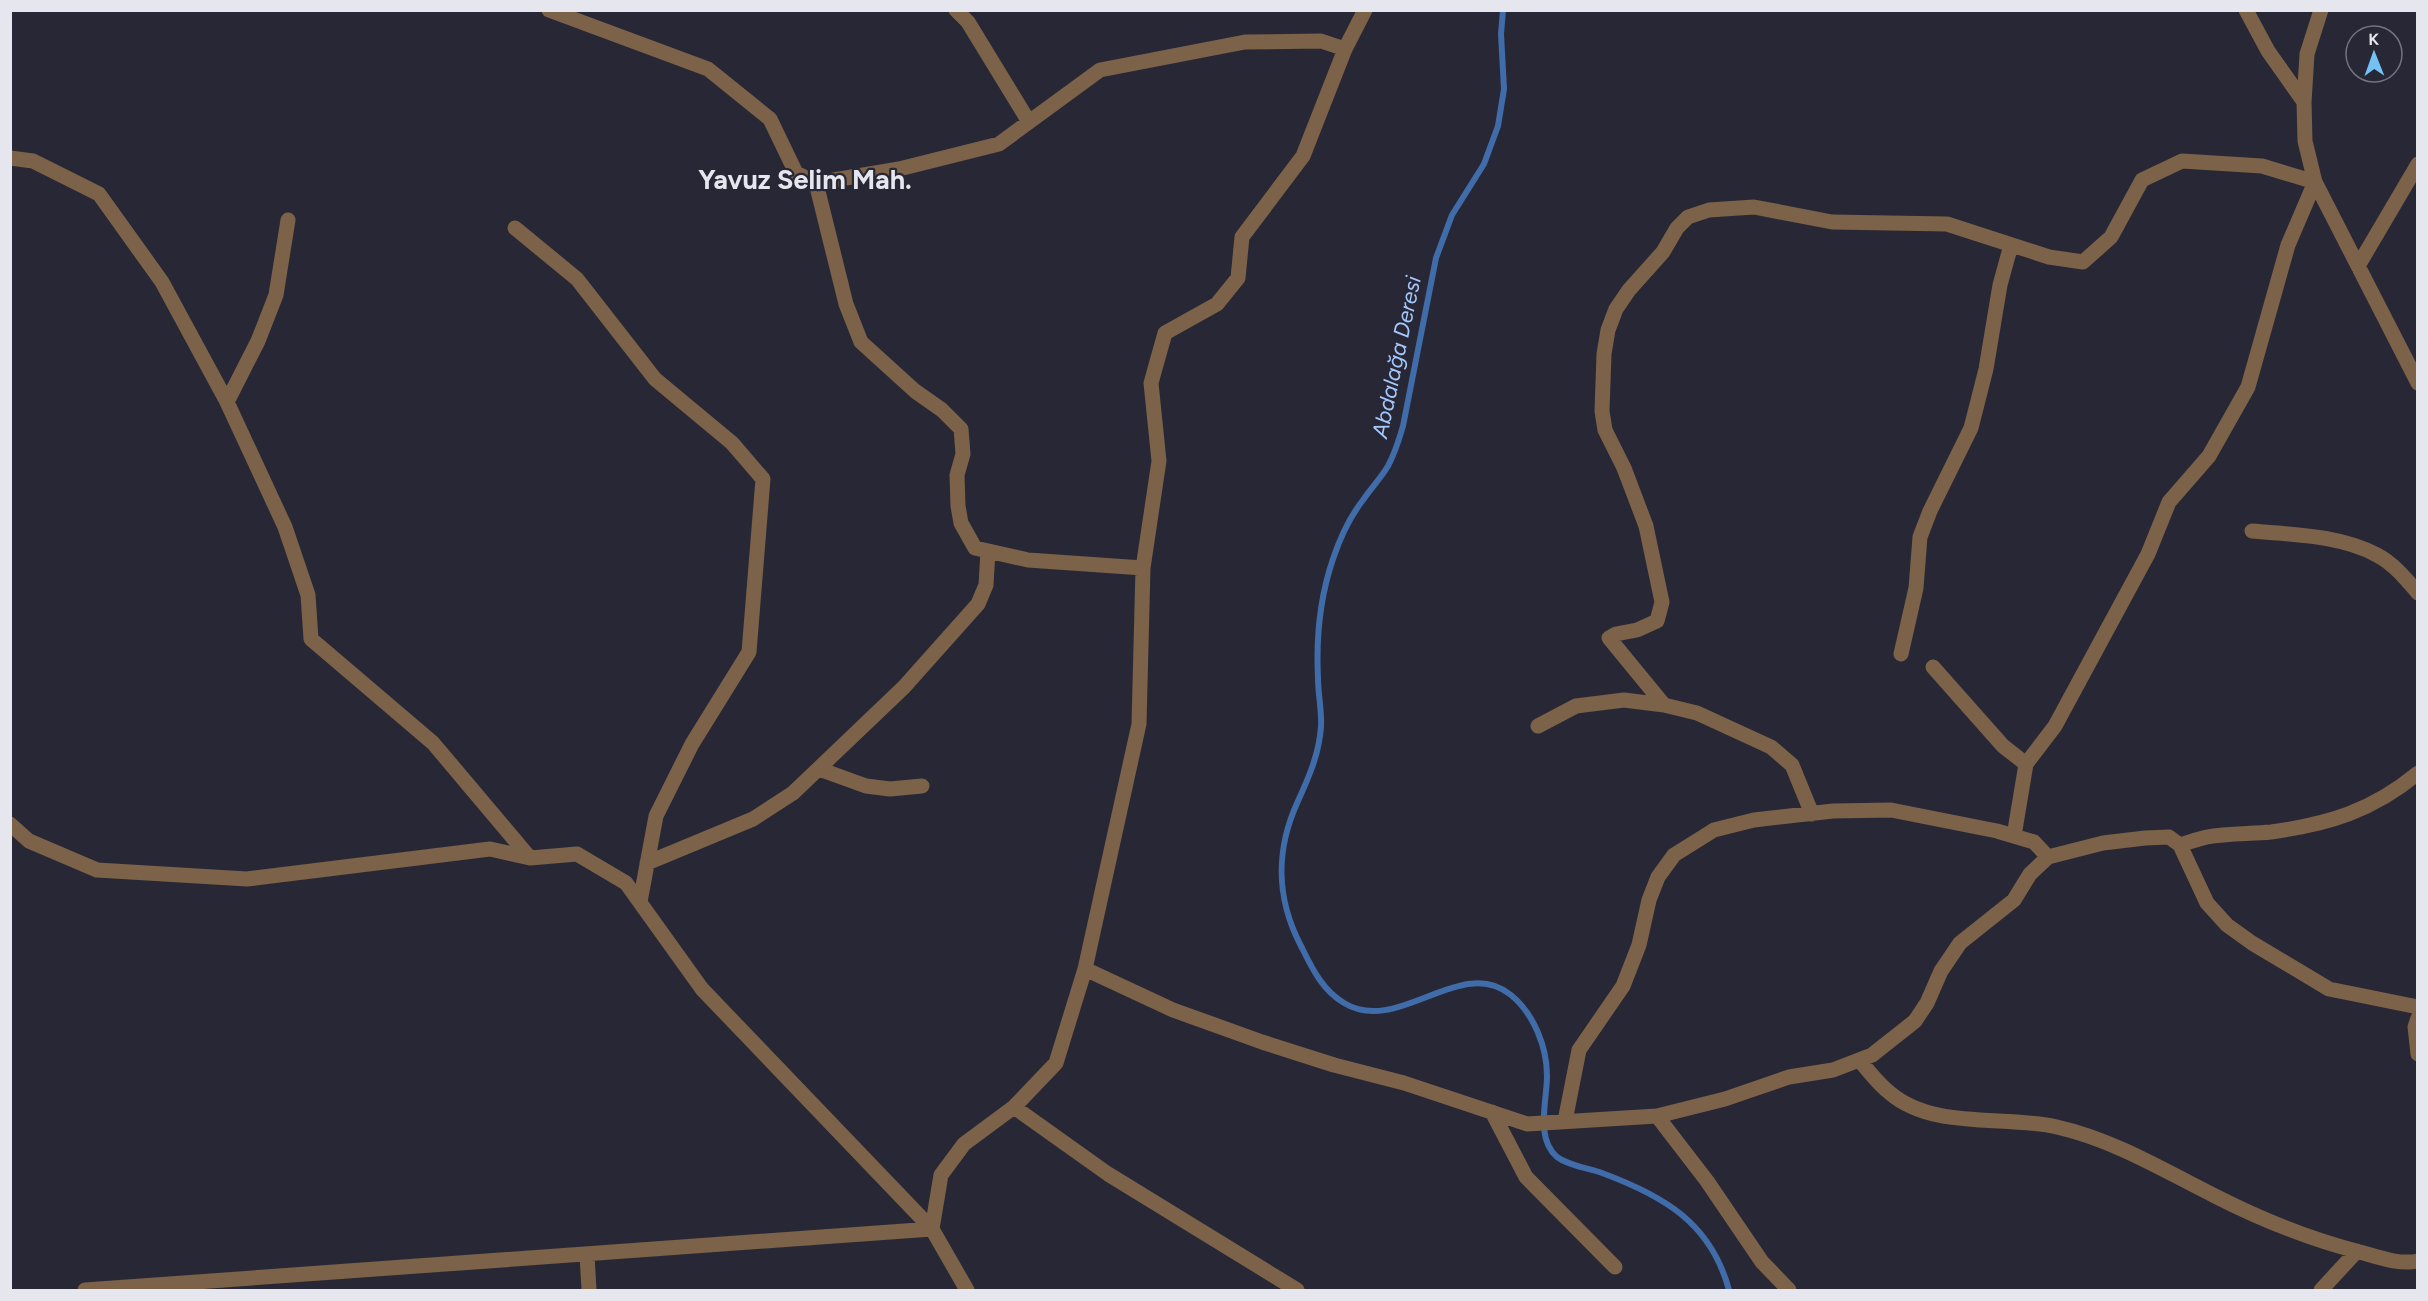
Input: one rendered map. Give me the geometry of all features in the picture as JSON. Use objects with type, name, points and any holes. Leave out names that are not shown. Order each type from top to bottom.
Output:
[{"type":"street","points":[[549,10],[708,69],[770,119],[796,173],[816,183],[899,169],[999,144],[1100,70],[1245,42],[1321,40],[1345,49]]},
{"type":"street","points":[[956,10],[968,22],[1029,122]]},
{"type":"street","points":[[932,1229],[941,1176],[964,1144],[1014,1107],[1056,1063],[1085,969],[1139,724],[1143,568],[1159,461],[1151,383],[1165,333],[1217,304],[1238,278],[1242,237],[1304,156],[1345,49],[1365,10]]},
{"type":"street","points":[[2246,10],[2268,51],[2304,102]]},
{"type":"street","points":[[2321,10],[2307,54],[2304,102],[2305,141],[2315,182],[2418,383]]},
{"type":"street","points":[[10,158],[33,161],[99,194],[162,282],[227,402],[285,527],[308,595],[312,639],[433,743],[530,858]]},
{"type":"street","points":[[1664,705],[1609,638],[1616,634],[1637,630],[1657,621],[1662,602],[1646,526],[1624,468],[1605,430],[1602,411],[1604,354],[1608,330],[1616,309],[1629,290],[1650,269],[1677,228],[1688,217],[1709,210],[1754,207],[1833,222],[1947,224],[2049,257],[2084,262],[2111,237],[2142,180],[2182,161],[2262,166],[2315,182]]},
{"type":"street","points":[[2358,266],[2418,164]]},
{"type":"street","points":[[2014,836],[2026,764],[2055,726],[2148,554],[2169,502],[2209,456],[2248,387],[2288,245],[2315,182]]},
{"type":"street","points":[[816,183],[846,304],[861,342],[915,392],[942,410],[961,429],[963,454],[957,476],[958,506],[961,523],[975,548],[1028,560],[1143,568]]},
{"type":"street","points":[[227,402],[258,341],[276,295],[288,220]]},
{"type":"street","points":[[515,228],[577,279],[655,379],[732,443],[763,479],[749,652],[692,744],[656,816],[640,902]]},
{"type":"street","points":[[1901,654],[1916,588],[1920,537],[1930,511],[1974,420],[1986,369],[2000,285],[2011,245]]},
{"type":"street","points":[[2252,531],[2327,538],[2378,556],[2404,576],[2418,593]]},
{"type":"street","points":[[647,862],[753,819],[793,794],[904,687],[978,604],[986,585],[988,551]]},
{"type":"street","points":[[1933,667],[1958,698],[1990,729],[2003,746],[2026,764]]},
{"type":"street","points":[[1538,726],[1576,706],[1624,700],[1664,705],[1697,713],[1771,747],[1792,765],[1812,813]]},
{"type":"street","points":[[819,769],[866,786],[890,789],[922,786]]},
{"type":"street","points":[[2180,844],[2207,837],[2271,832],[2327,821],[2368,807],[2418,773]]},
{"type":"street","points":[[1560,1121],[1579,1050],[1623,986],[1639,945],[1658,878],[1674,855],[1714,830],[1754,820],[1812,813],[1891,810],[1943,819],[2014,836],[2034,842],[2048,857]]},
{"type":"street","points":[[10,824],[29,841],[97,870],[247,879],[490,849],[530,858],[577,854],[626,883],[702,989],[932,1229],[967,1290]]},
{"type":"street","points":[[1085,969],[1173,1010],[1262,1042],[1334,1065],[1404,1083],[1527,1124],[1657,1116],[1725,1099],[1789,1077],[1833,1070],[1872,1055],[1915,1021],[1927,1003],[1941,971],[1960,943],[2014,900],[2030,874],[2048,857],[2103,843],[2169,837],[2180,844],[2207,903],[2227,925],[2252,943],[2329,989],[2418,1007]]},
{"type":"street","points":[[10,841],[29,841]]},
{"type":"street","points":[[2418,1018],[2415,1027],[2418,1054]]},
{"type":"street","points":[[1859,1060],[1890,1094],[1922,1111],[1966,1119],[2025,1121],[2090,1136],[2128,1150],[2233,1205],[2282,1227],[2357,1251],[2407,1263],[2418,1261]]},
{"type":"street","points":[[1014,1107],[1108,1174],[1297,1290]]},
{"type":"street","points":[[1492,1112],[1526,1177],[1615,1267]]},
{"type":"street","points":[[1657,1116],[1707,1181],[1762,1262],[1789,1290]]},
{"type":"street","points":[[85,1290],[932,1229]]},
{"type":"street","points":[[2321,1290],[2357,1251]]},
{"type":"street","points":[[587,1255],[589,1290]]},
{"type":"waterway","name":"Abdalağa Deresi","points":[[1503,10],[1501,34],[1504,89],[1498,126],[1484,164],[1452,215],[1436,258],[1403,426],[1397,446],[1385,470],[1345,528],[1325,588],[1318,648],[1320,737],[1313,765],[1285,838],[1282,856],[1283,892],[1293,928],[1309,962],[1318,978],[1336,998],[1344,1003],[1365,1010],[1386,1010],[1450,988],[1471,984],[1492,985],[1511,995],[1532,1021],[1545,1054],[1547,1076],[1544,1130],[1550,1149],[1562,1160],[1625,1182],[1665,1202],[1682,1215],[1710,1247],[1721,1267],[1729,1290]]},
{"type":"district","name":"Yavuz Selim Mah.","points":[[805,180]]}]
